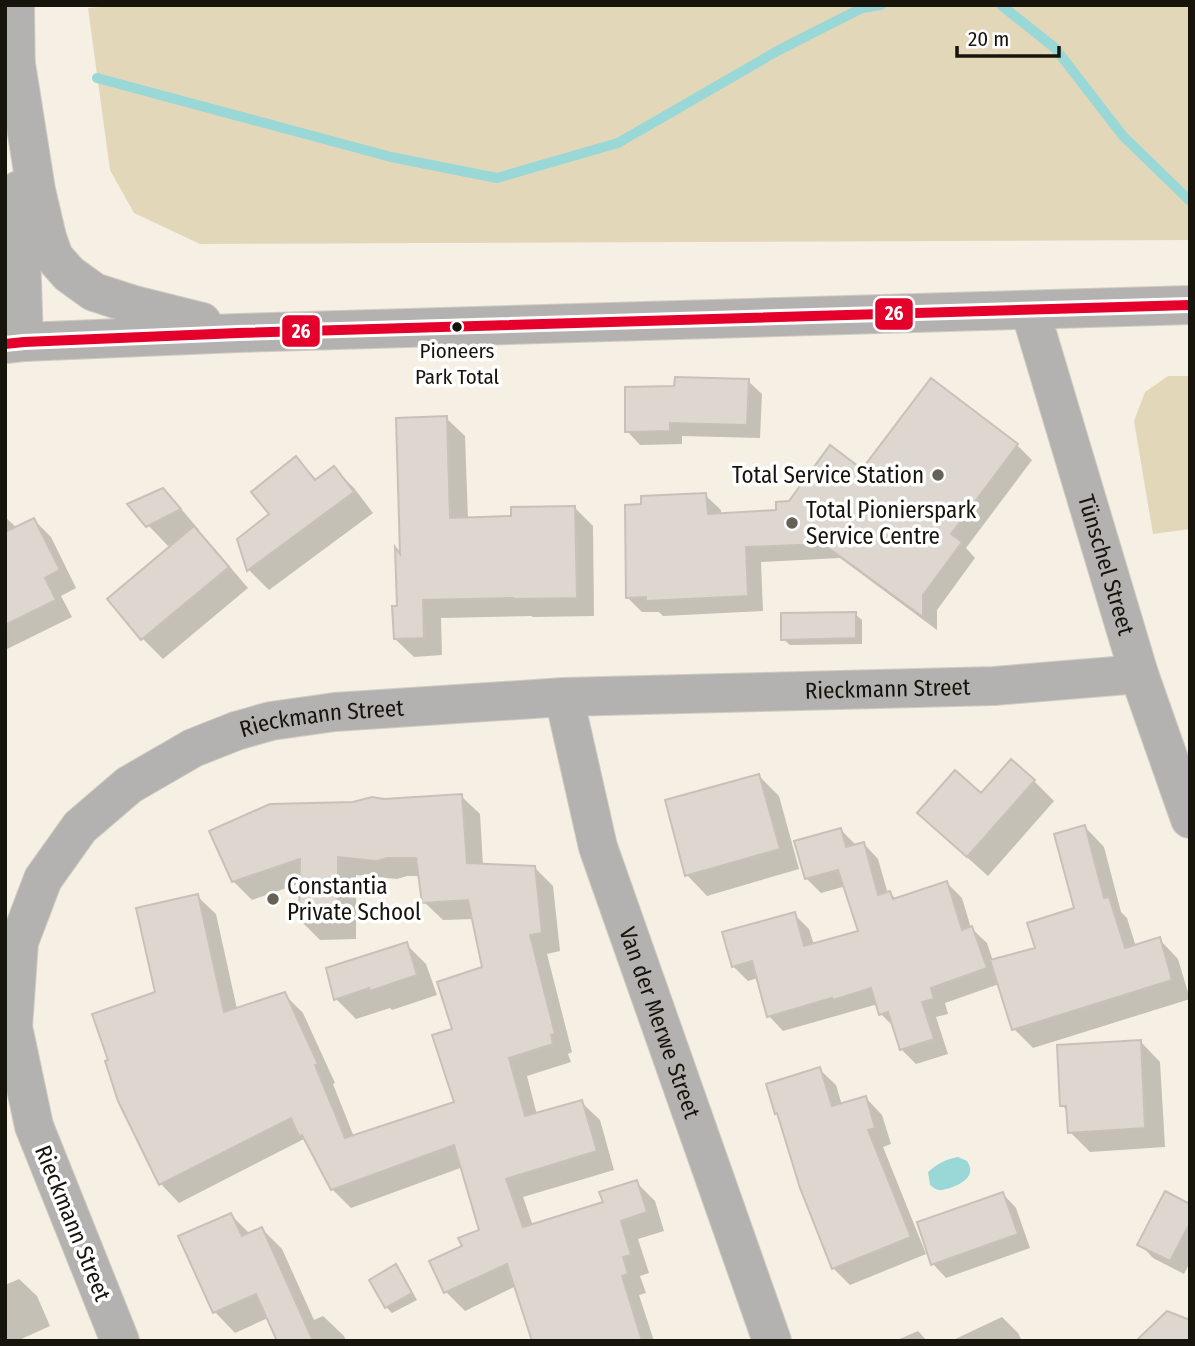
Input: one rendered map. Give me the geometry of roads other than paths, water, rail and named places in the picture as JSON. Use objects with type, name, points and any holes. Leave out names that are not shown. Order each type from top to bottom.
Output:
[{"type":"street","points":[[15,5],[14,343],[238,332],[1190,305]]},
{"type":"street","points":[[5,158],[15,58]]},
{"type":"street","points":[[15,58],[36,190],[54,257],[69,274],[94,292],[238,332]]},
{"type":"street","name":"Tünschel Street","points":[[1030,310],[1139,674],[1190,819]]},
{"type":"street","name":"Rieckmann Street","points":[[120,1341],[34,1126],[13,1027],[19,942],[43,879],[80,827],[129,785],[194,748],[236,731],[271,721],[335,712],[564,697],[994,686],[1139,674]]},
{"type":"street","name":"Van der Merwe Street","points":[[564,697],[598,848],[772,1341]]},
{"type":"water","points":[[958,1157],[967,1161],[970,1166],[969,1176],[963,1182],[941,1190],[930,1185],[928,1172],[942,1162]]},
{"type":"waterway","points":[[97,78],[391,157],[497,178],[618,143],[779,50],[862,8],[881,5]]},
{"type":"waterway","points":[[1001,5],[1055,48],[1123,136],[1190,201]]},
{"type":"place","name":"Pioneers Park Total","points":[[457,327]]},
{"type":"place","name":"Total Service Station","points":[[938,475]]},
{"type":"place","name":"Total Pionierspark Service Centre","points":[[792,523]]},
{"type":"place","name":"Constantia Private School","points":[[273,899]]}]
